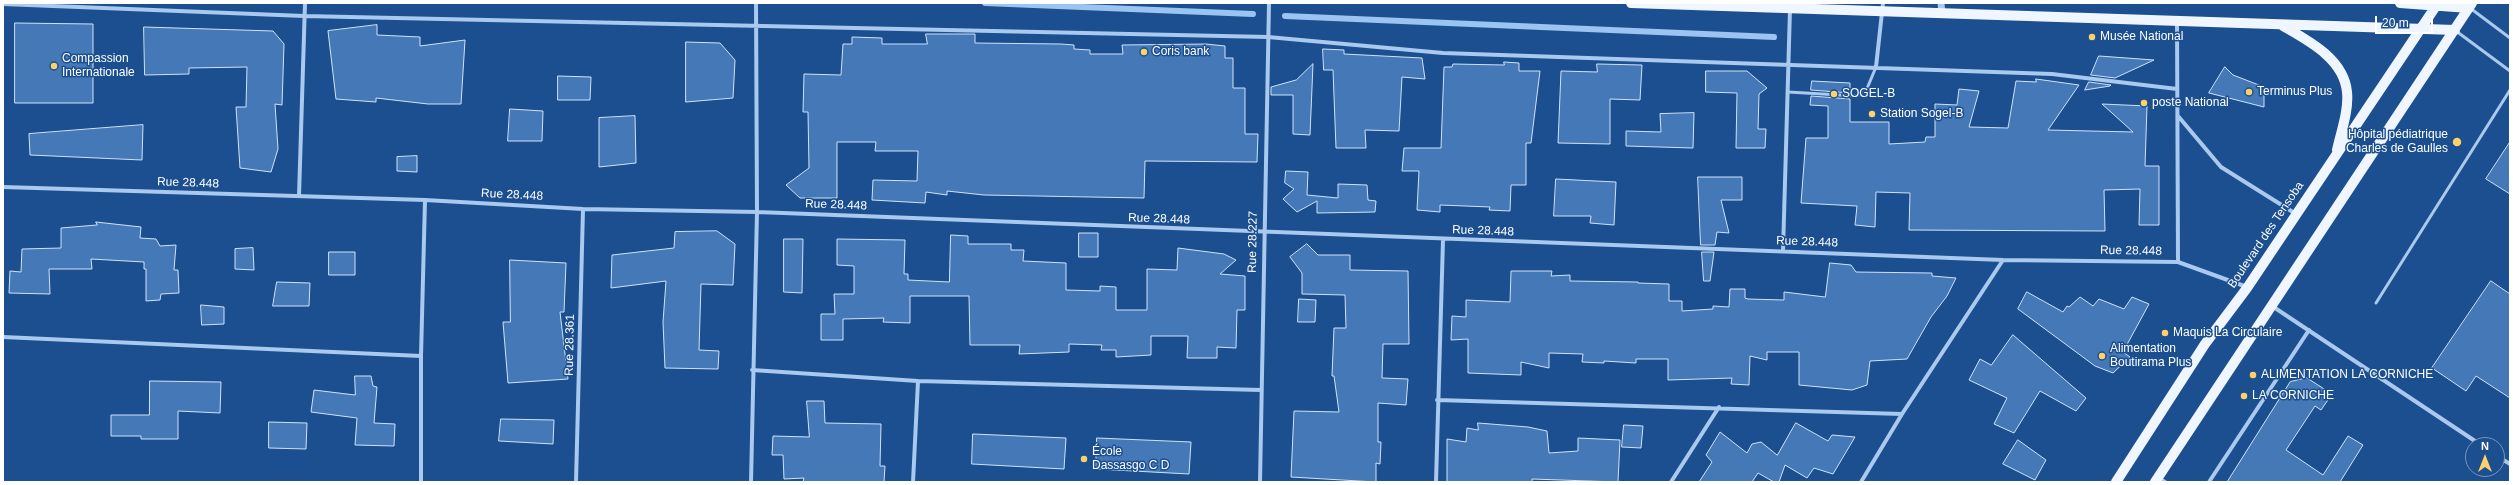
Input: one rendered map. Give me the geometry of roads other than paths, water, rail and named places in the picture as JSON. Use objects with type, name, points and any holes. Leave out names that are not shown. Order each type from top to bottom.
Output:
[{"type":"main road","points":[[1631,3],[1790,8],[1882,7],[1942,14],[2454,30]]},
{"type":"main road","points":[[2400,3],[2471,5]]},
{"type":"main road","name":"Boulevard des Tensoba","points":[[2116,482],[2205,344],[2247,288],[2422,29],[2437,4]]},
{"type":"main road","points":[[2159,480],[2271,305],[2471,5]]},
{"type":"main road","points":[[2282,25],[2314,44],[2336,65],[2344,76],[2347,93],[2336,155]]},
{"type":"street","points":[[299,196],[305,3]]},
{"type":"street","points":[[751,482],[756,212],[756,3]]},
{"type":"street","name":"Rue 28.227","points":[[1260,482],[1269,3]]},
{"type":"street","points":[[1941,3],[1942,14]]},
{"type":"street","points":[[3,4],[304,16],[756,25],[1268,38],[1443,53],[1789,63],[2052,74],[2177,89]]},
{"type":"street","points":[[1876,66],[1882,7]]},
{"type":"street","points":[[1783,251],[1790,8]]},
{"type":"street","points":[[2177,21],[2178,262]]},
{"type":"street","points":[[2178,116],[2221,167],[2296,214]]},
{"type":"street","name":"Rue 28.448","points":[[3,187],[426,200],[584,209],[756,212],[1442,240],[2003,260],[2178,262],[2247,288]]},
{"type":"street","points":[[421,482],[421,356],[426,200]]},
{"type":"street","name":"Rue 28.361","points":[[576,482],[584,209]]},
{"type":"street","points":[[1436,482],[1442,240]]},
{"type":"street","points":[[1861,482],[1902,414],[2003,260]]},
{"type":"street","points":[[2271,305],[2469,437]]},
{"type":"street","points":[[2209,482],[2309,330]]},
{"type":"street","points":[[3,337],[421,356]]},
{"type":"street","points":[[752,370],[918,381],[1261,390]]},
{"type":"street","points":[[913,482],[918,381]]},
{"type":"street","points":[[1437,400],[1719,407],[1902,414]]},
{"type":"street","points":[[1671,482],[1719,407]]},
{"type":"lane","points":[[2471,5],[2510,38]]},
{"type":"lane","points":[[2454,30],[2510,71]]},
{"type":"lane","points":[[1788,92],[1857,96],[1866,91],[1876,66]]},
{"type":"lane","points":[[2376,303],[2510,90]]},
{"type":"waterway","points":[[985,3],[1253,14]]},
{"type":"waterway","points":[[1285,16],[1774,37]]},
{"type":"place","name":"Musée National","points":[[2092,37]]},
{"type":"place","name":"Coris bank","points":[[1144,52]]},
{"type":"place","name":"Compassion Internationale","points":[[54,66]]},
{"type":"place","name":"Terminus Plus","points":[[2249,92]]},
{"type":"place","name":"SOGEL-B","points":[[1834,94]]},
{"type":"place","name":"poste National","points":[[2144,103]]},
{"type":"place","name":"Station Sogel-B","points":[[1872,114]]},
{"type":"place","name":"Hôpital pédiatrique Charles de Gaulles","points":[[2457,142]]},
{"type":"place","name":"Maquis La Circulaire","points":[[2165,333]]},
{"type":"place","name":"Alimentation Boutirama Plus","points":[[2102,356]]},
{"type":"place","name":"ALIMENTATION LA CORNICHE","points":[[2253,375]]},
{"type":"place","name":"LA CORNICHE","points":[[2244,396]]},
{"type":"place","name":"École Dassasgo C D","points":[[1084,459]]}]
